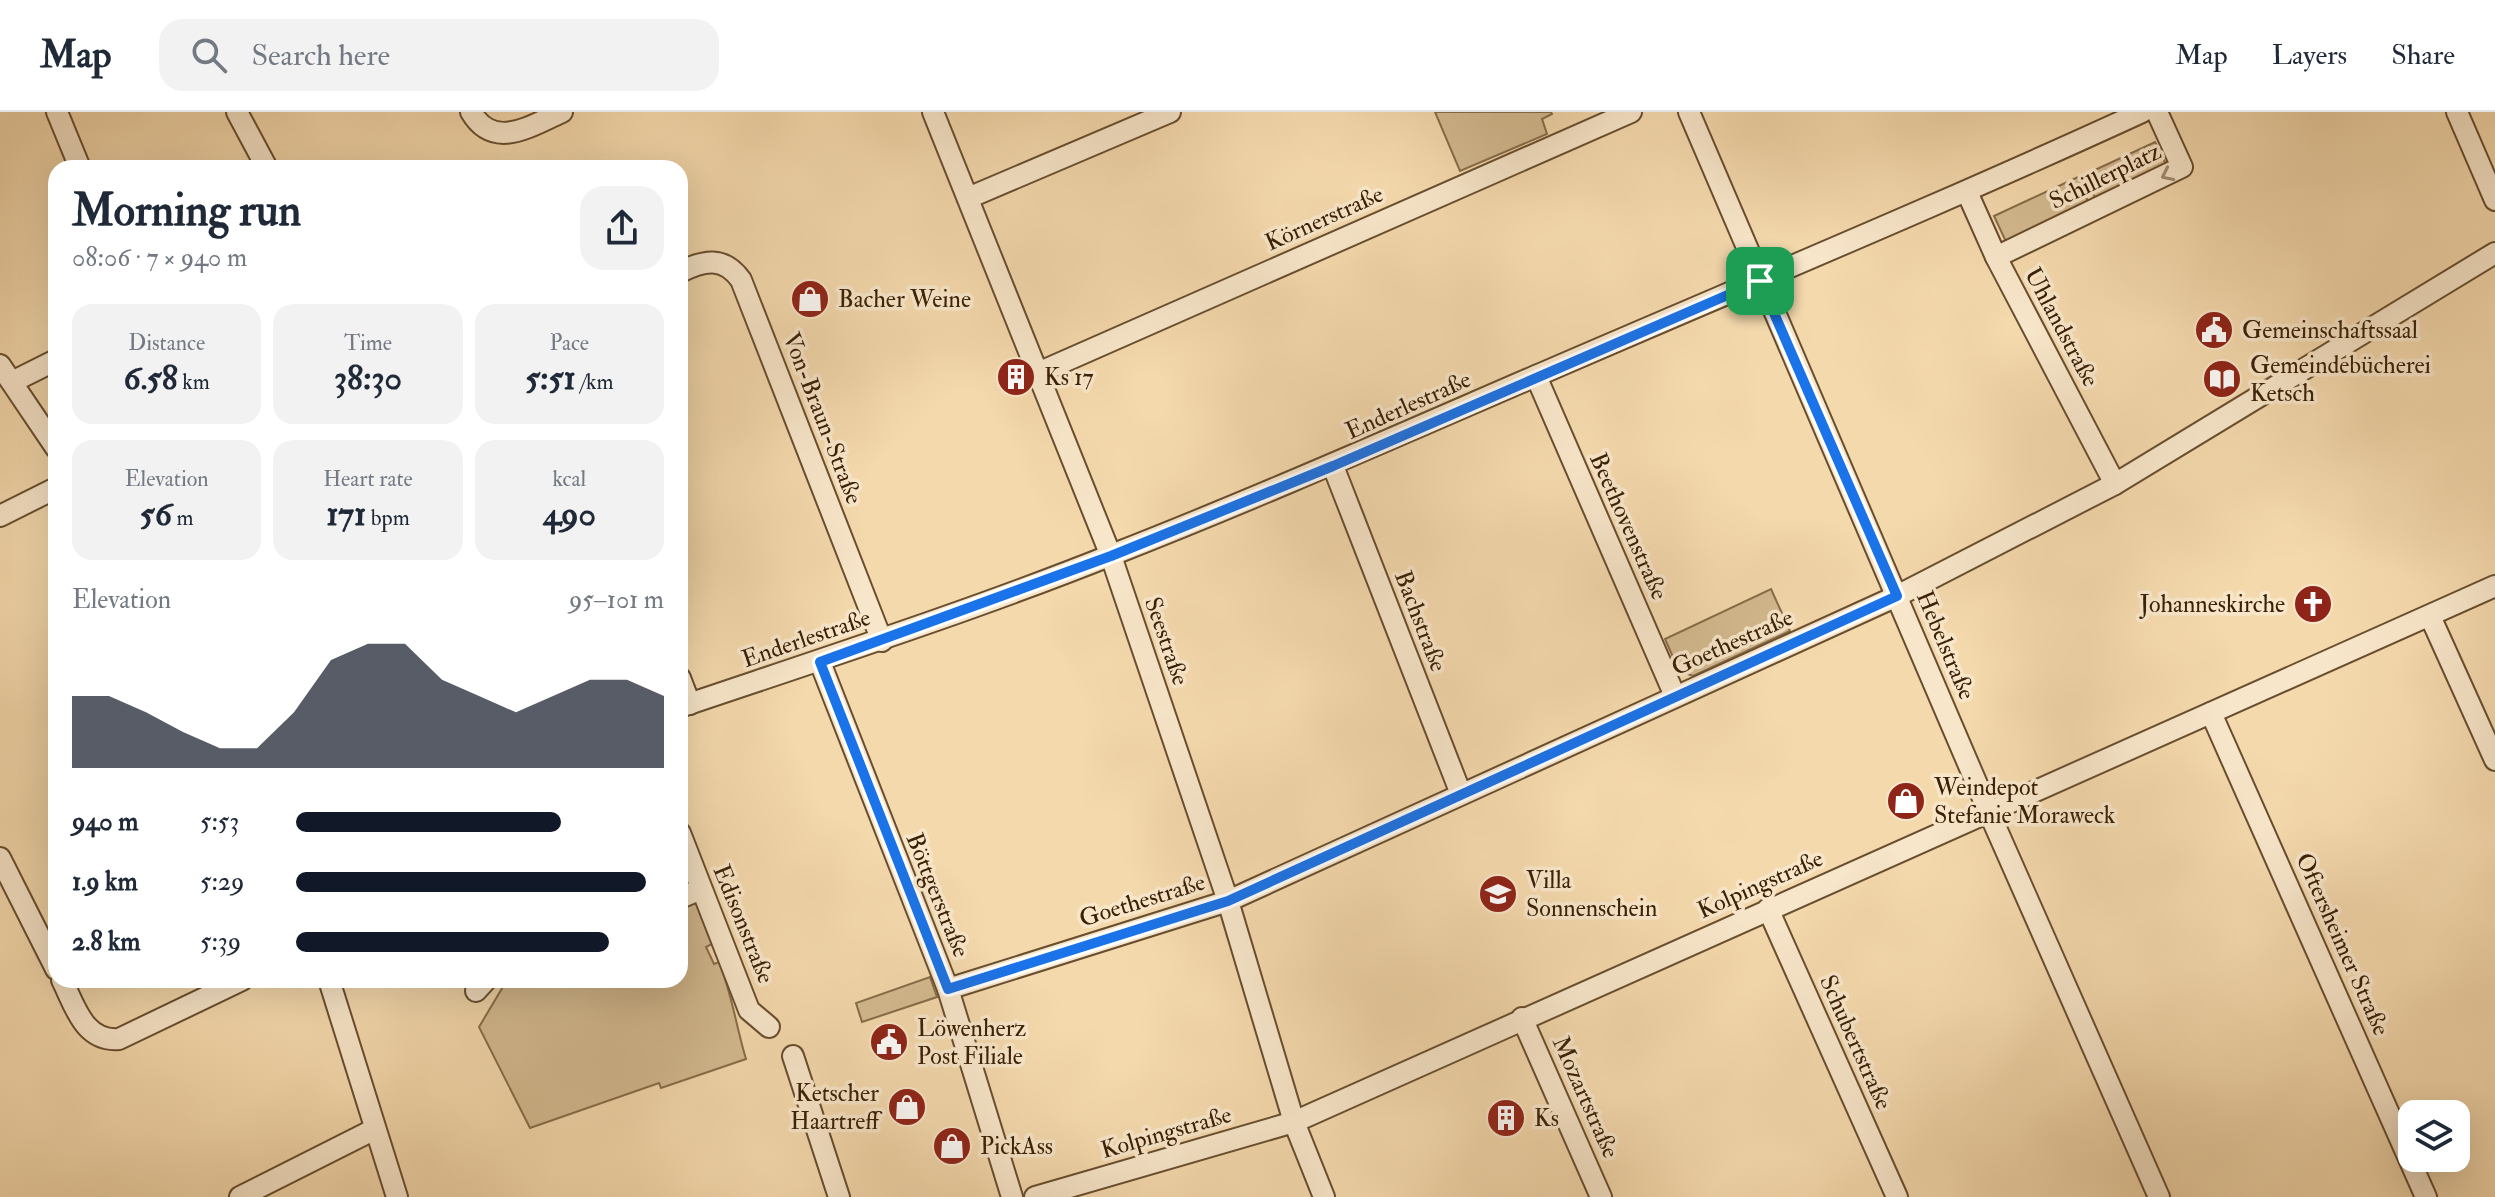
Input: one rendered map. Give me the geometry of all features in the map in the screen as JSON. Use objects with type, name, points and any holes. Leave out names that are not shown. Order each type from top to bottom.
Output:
[{"type":"street","points":[[57,112],[77,160]]},
{"type":"street","points":[[237,112],[263,160]]},
{"type":"street","points":[[471,112],[479,125],[498,135],[513,134],[562,112]]},
{"type":"street","name":"Seestraße","points":[[933,112],[1111,556],[1228,901],[1294,1122],[1324,1197]]},
{"type":"street","points":[[968,198],[1170,112]]},
{"type":"street","name":"Körnerstraße","points":[[1038,373],[1631,112]]},
{"type":"street","name":"Hebelstraße","points":[[1689,112],[1988,810],[2159,1197]]},
{"type":"street","name":"Enderlestraße","points":[[688,705],[882,641],[1111,556],[1333,466],[1967,192],[2142,112]]},
{"type":"street","name":"Schillerplatz","points":[[1996,257],[2182,167],[2157,112]]},
{"type":"street","points":[[2457,112],[2495,200]]},
{"type":"street","name":"Uhlandstraße","points":[[1967,192],[1996,257],[2115,484]]},
{"type":"street","name":"Goethestraße","points":[[948,989],[1228,901],[1897,596],[2115,484],[2495,253]]},
{"type":"street","name":"Von-Braun-Straße","points":[[688,268],[715,261],[732,267],[741,280],[882,641]]},
{"type":"street","points":[[48,362],[6,374],[48,436]]},
{"type":"street","name":"Beethovenstraße","points":[[1536,376],[1675,696]]},
{"type":"street","name":"Bachstraße","points":[[1333,466],[1461,794]]},
{"type":"street","points":[[0,516],[48,492]]},
{"type":"street","name":"Kolpingstraße","points":[[1035,1197],[1294,1122],[2495,586]]},
{"type":"street","points":[[2430,616],[2495,760]]},
{"type":"street","name":"Böttgerstraße","points":[[820,662],[948,989],[1012,1197]]},
{"type":"street","name":"Oftersheimer Straße","points":[[2211,713],[2426,1197]]},
{"type":"street","name":"Edisonstraße","points":[[688,854],[749,1010],[769,1027]]},
{"type":"street","points":[[0,858],[48,953]]},
{"type":"street","points":[[688,895],[701,889]]},
{"type":"street","name":"Schubertstraße","points":[[1768,909],[1897,1197]]},
{"type":"street","points":[[66,988],[84,1025],[95,1036],[109,1040],[119,1039],[225,988]]},
{"type":"street","points":[[331,988],[397,1197]]},
{"type":"street","name":"Mozartstraße","points":[[1522,1018],[1601,1197]]},
{"type":"street","points":[[793,1056],[839,1197]]},
{"type":"street","points":[[240,1197],[375,1129]]},
{"type":"shaded area","points":[[1435,112],[1552,114],[1542,119],[1547,134],[1460,171]]},
{"type":"shaded area","points":[[2155,142],[2167,166],[2096,200],[2084,175]]},
{"type":"shaded area","points":[[2078,177],[2089,204],[2008,246],[1994,216]]},
{"type":"shaded area","points":[[1771,589],[1790,631],[1693,676],[1679,671],[1665,639]]},
{"type":"shaded area","points":[[696,901],[712,944],[706,947],[714,964],[719,962],[746,1059],[661,1088],[659,1083],[530,1128],[479,1027],[502,988],[688,988],[688,904]]},
{"type":"shaded area","points":[[930,977],[937,997],[862,1022],[856,1003]]},
{"type":"place","name":"Bacher Weine","points":[[810,299]]},
{"type":"place","name":"Gemeinschaftssaal","points":[[2214,330]]},
{"type":"place","name":"Ks 17","points":[[1016,377]]},
{"type":"place","name":"Gemeindebücherei Ketsch","points":[[2222,379]]},
{"type":"place","name":"Johanneskirche","points":[[2313,604]]},
{"type":"place","name":"Weindepot Stefanie Moraweck","points":[[1906,801]]},
{"type":"place","name":"Villa Sonnenschein","points":[[1498,894]]},
{"type":"place","name":"Löwenherz Post Filiale","points":[[889,1042]]},
{"type":"place","name":"Ketscher Haartreff","points":[[907,1107]]},
{"type":"place","name":"Ks","points":[[1506,1118]]},
{"type":"place","name":"PickAss","points":[[952,1146]]},
{"type":"route","points":[[1760,281],[1897,596],[1228,901],[948,989],[820,662],[1111,556],[1333,466],[1760,281]]}]
